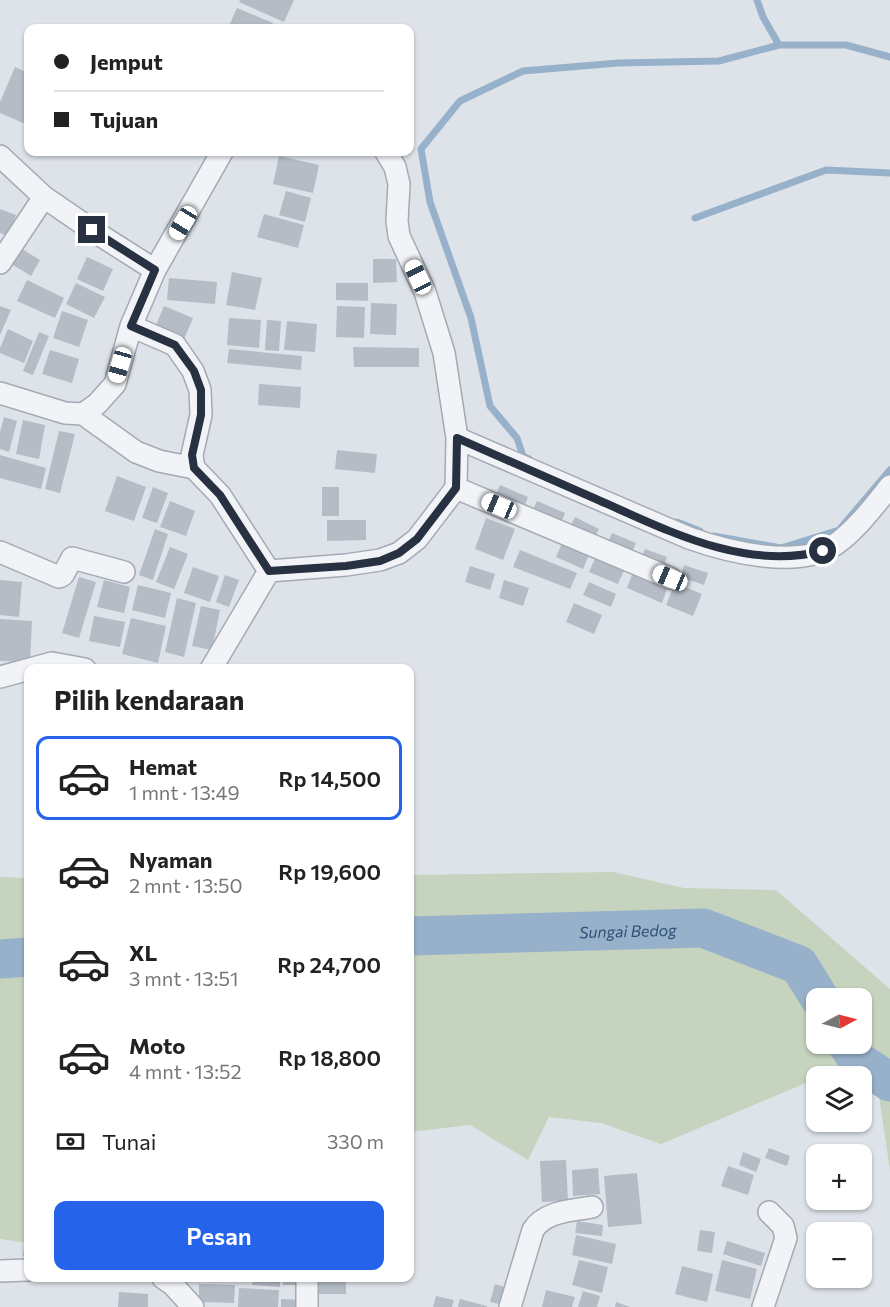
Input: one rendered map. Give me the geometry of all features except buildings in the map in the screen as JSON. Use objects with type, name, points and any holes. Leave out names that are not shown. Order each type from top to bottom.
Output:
[{"type":"street","points":[[0,156],[44,197],[155,270]]},
{"type":"street","points":[[83,414],[97,404],[115,384],[131,326],[155,270],[220,156]]},
{"type":"street","points":[[269,571],[346,566],[380,561],[399,553],[417,539],[456,488],[457,438],[444,353],[425,292],[399,236],[397,221],[399,184],[395,167],[388,156]]},
{"type":"street","points":[[0,263],[44,197]]},
{"type":"street","points":[[131,326],[175,345],[194,371],[201,390],[201,415],[192,455],[194,468]]},
{"type":"street","points":[[0,393],[65,413],[83,414],[136,452],[159,461],[194,468],[220,495],[269,571]]},
{"type":"street","points":[[457,438],[689,538],[720,550],[752,555],[805,556],[823,551],[848,534],[890,486]]},
{"type":"street","points":[[456,488],[670,578]]},
{"type":"street","points":[[0,552],[59,577],[63,575],[72,558],[124,572]]},
{"type":"street","points":[[214,664],[269,571]]},
{"type":"street","points":[[0,677],[24,671]]},
{"type":"street","points":[[510,1307],[533,1230],[539,1221],[549,1215],[592,1207]]},
{"type":"street","points":[[763,1307],[786,1238],[783,1226],[769,1212]]},
{"type":"street","points":[[0,1271],[24,1270]]},
{"type":"street","points":[[169,1282],[193,1307]]},
{"type":"street","points":[[307,1282],[307,1307]]},
{"type":"green space","points":[[613,872],[684,888],[776,890],[890,989],[890,1170],[872,1050],[872,988],[806,988],[806,1054],[859,1054],[845,1066],[806,1066],[806,1083],[661,1144],[601,1123],[549,1117],[528,1160],[470,1125],[414,1132],[414,875]]},
{"type":"green space","points":[[0,877],[24,878],[24,1242],[0,1239]]},
{"type":"waterway","points":[[757,0],[763,17],[779,45],[846,45],[890,57]]},
{"type":"waterway","points":[[529,459],[523,456],[517,438],[490,406],[471,318],[430,202],[421,149],[460,101],[523,71],[618,63],[719,61],[779,45]]},
{"type":"waterway","points":[[695,218],[826,170],[890,173]]},
{"type":"waterway","points":[[714,536],[781,548],[839,530],[890,470]]},
{"type":"waterway","points":[[677,522],[700,531]]},
{"type":"waterway","name":"Sungai Bedog","points":[[414,936],[703,928],[799,965],[813,988]]},
{"type":"waterway","name":"Sungai Bedog","points":[[0,959],[24,957]]},
{"type":"waterway","name":"Sungai Bedog","points":[[854,1054],[859,1062],[890,1082]]},
{"type":"route","points":[[92,230],[155,270],[131,326],[175,345],[194,371],[201,390],[201,415],[192,455],[194,468],[220,495],[269,571],[346,566],[380,561],[399,553],[417,539],[456,488],[457,438],[628,513],[720,550],[752,555],[785,556],[805,556],[823,551]]}]
